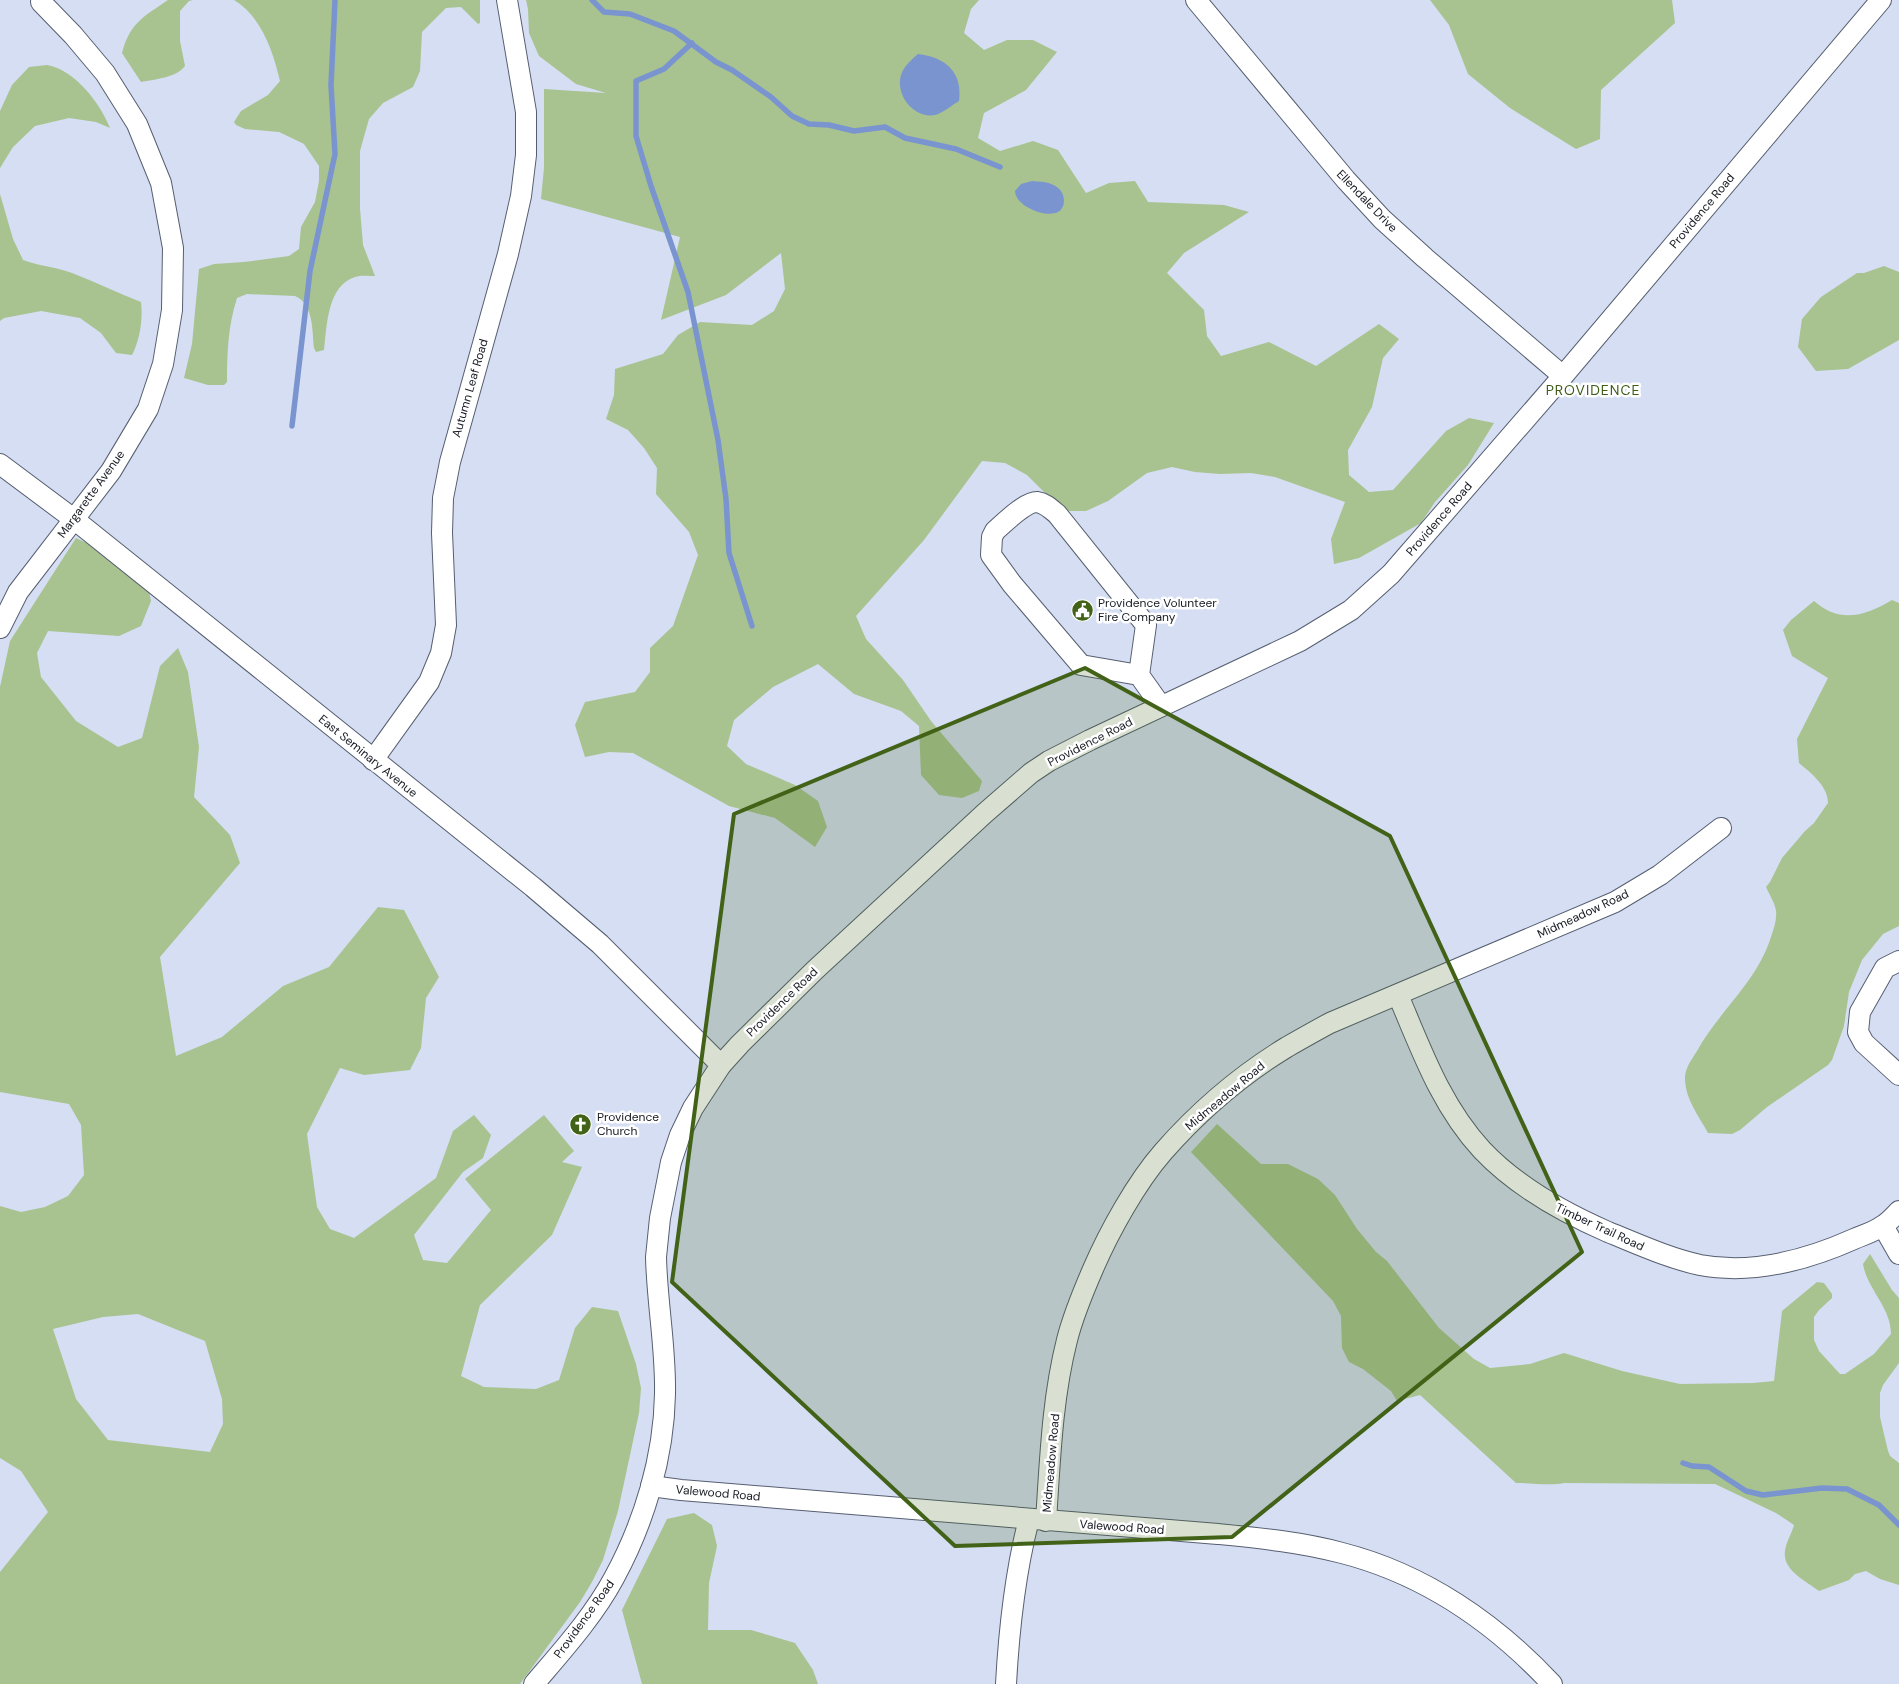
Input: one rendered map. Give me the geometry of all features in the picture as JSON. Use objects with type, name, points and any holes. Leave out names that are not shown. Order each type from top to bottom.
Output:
[{"type":"street","name":"Autumn Leaf Road","points":[[373,760],[429,682],[441,653],[446,625],[442,533],[445,489],[450,462],[508,254],[521,196],[526,155],[526,112],[507,0]]},
{"type":"street","name":"Ellendale Drive","points":[[1196,0],[1346,180],[1382,219],[1563,376]]},
{"type":"street","name":"Providence Road","points":[[534,1684],[583,1624],[614,1579],[636,1530],[651,1486],[661,1442],[665,1406],[656,1258],[664,1187],[680,1135],[694,1108],[721,1065],[789,995],[1012,788],[1055,758],[1161,706],[1300,642],[1351,610],[1391,574],[1563,376],[1881,0]]},
{"type":"street","name":"Margarette Avenue","points":[[0,628],[18,592],[111,471],[148,409],[164,355],[172,310],[173,248],[160,183],[137,124],[105,73],[74,35],[41,2]]},
{"type":"street","name":"East Seminary Avenue","points":[[0,464],[75,520],[533,887],[600,944],[721,1065]]},
{"type":"street","points":[[1139,675],[1081,665],[1012,584],[992,555],[992,537],[995,531],[1026,505],[1037,502],[1048,506],[1057,514],[1146,625],[1139,675],[1161,706]]},
{"type":"street","name":"Midmeadow Road","points":[[1006,1684],[1019,1559],[1037,1520],[1067,1339],[1083,1292],[1102,1248],[1130,1198],[1162,1153],[1201,1113],[1247,1074],[1286,1047],[1330,1023],[1615,902],[1660,875],[1721,828]]},
{"type":"street","points":[[1899,962],[1885,968],[1860,1012],[1858,1032],[1864,1043],[1899,1075]]},
{"type":"street","name":"Timber Trail Road","points":[[1398,995],[1437,1084],[1457,1118],[1482,1150],[1512,1178],[1544,1200],[1578,1219],[1663,1255],[1702,1265],[1742,1268],[1784,1263],[1830,1250],[1883,1226],[1899,1211]]},
{"type":"street","points":[[1883,1226],[1899,1254]]},
{"type":"street","name":"Valewood Road","points":[[651,1486],[1271,1539],[1307,1545],[1351,1556],[1409,1578],[1440,1593],[1493,1628],[1552,1684]]},
{"type":"highlighted area","points":[[1085,668],[1390,836],[1582,1252],[1232,1537],[955,1546],[672,1282],[734,814]]},
{"type":"green space","points":[[168,0],[193,0],[189,1],[180,11],[180,41],[185,66],[171,76],[141,82],[122,53],[125,43],[133,28],[139,22],[151,11]]},
{"type":"green space","points":[[234,0],[480,0],[480,23],[478,24],[461,7],[446,8],[422,32],[420,71],[413,87],[383,103],[369,119],[360,151],[360,209],[363,245],[375,276],[355,277],[339,289],[330,308],[324,350],[316,352],[314,348],[309,311],[301,300],[295,296],[247,294],[237,298],[234,308],[227,361],[227,382],[224,385],[208,385],[184,378],[192,344],[199,269],[214,264],[289,256],[299,249],[301,227],[315,202],[319,181],[319,166],[304,144],[279,132],[245,129],[234,122],[241,111],[268,95],[280,81],[274,58],[259,25],[252,15]]},
{"type":"green space","points":[[526,0],[979,0],[971,9],[964,33],[984,50],[1007,40],[1033,40],[1057,52],[1026,90],[984,113],[978,138],[1000,151],[1033,141],[1058,150],[1086,193],[1109,183],[1135,181],[1148,202],[1224,205],[1249,212],[1184,253],[1167,273],[1204,310],[1207,336],[1221,356],[1269,342],[1316,366],[1379,324],[1399,339],[1383,358],[1372,407],[1348,450],[1349,475],[1369,492],[1393,490],[1446,431],[1469,418],[1494,423],[1468,465],[1435,502],[1421,523],[1359,558],[1334,564],[1331,539],[1345,502],[1275,477],[1251,473],[1220,474],[1195,472],[1172,467],[1147,473],[1108,501],[1086,511],[1063,511],[1027,475],[1005,463],[982,461],[924,540],[856,616],[866,639],[903,680],[931,721],[982,781],[979,791],[962,798],[939,795],[921,775],[919,726],[901,711],[854,694],[818,664],[773,687],[734,720],[727,746],[746,764],[795,785],[818,801],[827,827],[815,847],[775,818],[729,806],[633,753],[609,752],[585,757],[575,725],[585,702],[635,692],[650,672],[650,648],[673,626],[698,555],[689,532],[656,494],[657,468],[644,448],[628,430],[606,419],[614,395],[615,369],[663,354],[678,335],[700,322],[752,325],[774,311],[785,289],[781,253],[726,295],[661,320],[680,237],[541,199],[544,168],[544,89],[606,93],[576,84],[539,56],[529,33]]},
{"type":"green space","points":[[1430,0],[1672,0],[1675,23],[1601,90],[1600,139],[1576,149],[1510,108],[1468,74],[1449,25]]},
{"type":"green space","points":[[47,65],[67,73],[85,89],[100,108],[110,128],[96,122],[69,118],[35,126],[13,147],[0,168],[0,111],[12,85],[29,67]]},
{"type":"green space","points":[[0,194],[13,239],[23,260],[72,273],[141,302],[140,329],[132,355],[116,353],[101,333],[80,318],[41,311],[4,318],[0,321]]},
{"type":"green space","points":[[1884,266],[1899,272],[1899,340],[1848,369],[1816,371],[1798,347],[1802,319],[1821,297],[1857,273],[1864,273]]},
{"type":"green space","points":[[76,538],[125,561],[146,576],[151,601],[141,626],[119,636],[48,631],[37,653],[41,677],[76,721],[118,747],[142,738],[160,666],[178,648],[188,672],[199,747],[194,797],[230,835],[240,863],[160,957],[176,1056],[222,1037],[283,986],[329,967],[378,907],[404,910],[439,977],[426,998],[421,1048],[410,1070],[364,1075],[340,1068],[307,1134],[317,1207],[330,1229],[354,1238],[436,1178],[453,1131],[474,1115],[491,1135],[483,1158],[463,1172],[414,1235],[423,1260],[447,1263],[491,1210],[465,1179],[544,1115],[574,1151],[562,1162],[582,1167],[552,1235],[480,1305],[461,1376],[484,1387],[536,1389],[559,1380],[575,1328],[592,1307],[618,1311],[636,1364],[641,1388],[639,1413],[618,1511],[603,1560],[580,1602],[520,1684],[0,1684],[0,1572],[48,1512],[21,1471],[0,1458],[0,1206],[21,1212],[45,1207],[68,1196],[84,1175],[81,1125],[69,1104],[0,1092],[0,687],[10,641]],"holes":[[[138,1314],[205,1341],[222,1399],[223,1424],[210,1452],[108,1440],[76,1399],[53,1329],[103,1317]]]},
{"type":"green space","points":[[1892,600],[1899,603],[1899,926],[1883,934],[1862,960],[1849,992],[1844,1026],[1832,1060],[1828,1065],[1767,1107],[1740,1130],[1732,1134],[1708,1133],[1687,1093],[1686,1071],[1706,1036],[1757,968],[1765,953],[1776,921],[1776,911],[1766,887],[1782,858],[1814,823],[1828,803],[1822,786],[1799,763],[1797,739],[1828,678],[1792,656],[1783,630],[1791,620],[1814,601],[1833,613],[1853,615],[1872,610]]},
{"type":"green space","points":[[1217,1124],[1261,1164],[1288,1164],[1318,1179],[1335,1195],[1357,1229],[1376,1252],[1387,1261],[1439,1328],[1474,1359],[1490,1368],[1530,1364],[1564,1353],[1622,1371],[1680,1384],[1774,1381],[1782,1311],[1817,1282],[1824,1283],[1832,1294],[1832,1298],[1814,1317],[1814,1340],[1819,1351],[1840,1374],[1845,1374],[1874,1354],[1891,1334],[1887,1315],[1865,1273],[1863,1264],[1870,1254],[1899,1298],[1899,1363],[1883,1385],[1880,1393],[1880,1417],[1890,1456],[1899,1463],[1899,1585],[1880,1579],[1866,1571],[1855,1574],[1849,1580],[1819,1591],[1796,1574],[1787,1564],[1785,1551],[1794,1525],[1776,1513],[1715,1484],[1516,1483],[1420,1395],[1397,1401],[1391,1391],[1363,1369],[1349,1362],[1342,1348],[1341,1316],[1333,1301],[1191,1152]]},
{"type":"green space","points":[[694,1513],[712,1525],[717,1546],[709,1583],[708,1630],[751,1630],[795,1643],[813,1670],[818,1684],[642,1684],[622,1610],[667,1519]]},
{"type":"water","points":[[918,54],[944,63],[955,74],[958,82],[959,101],[935,115],[927,115],[913,109],[904,98],[901,90],[902,72]]},
{"type":"water","points":[[1032,181],[1049,183],[1059,189],[1063,194],[1064,201],[1061,210],[1050,214],[1044,213],[1030,209],[1020,201],[1015,191],[1021,184]]},
{"type":"waterway","points":[[292,426],[310,271],[335,154],[331,85],[335,0]]},
{"type":"waterway","points":[[592,0],[604,12],[630,14],[674,31],[716,62],[732,70],[771,97],[792,116],[809,124],[829,125],[854,131],[885,127],[905,138],[956,149],[1000,167]]},
{"type":"waterway","points":[[692,43],[664,69],[636,81],[636,136],[651,186],[688,292],[718,440],[726,499],[729,553],[752,626]]},
{"type":"waterway","points":[[1683,1463],[1692,1466],[1709,1467],[1746,1491],[1763,1495],[1822,1488],[1847,1489],[1879,1505],[1899,1525]]},
{"type":"place","name":"Providence Volunteer Fire Company","points":[[1082,610]]},
{"type":"place","name":"Providence Church","points":[[581,1124]]},
{"type":"district","name":"PROVIDENCE","points":[[1593,390]]}]
